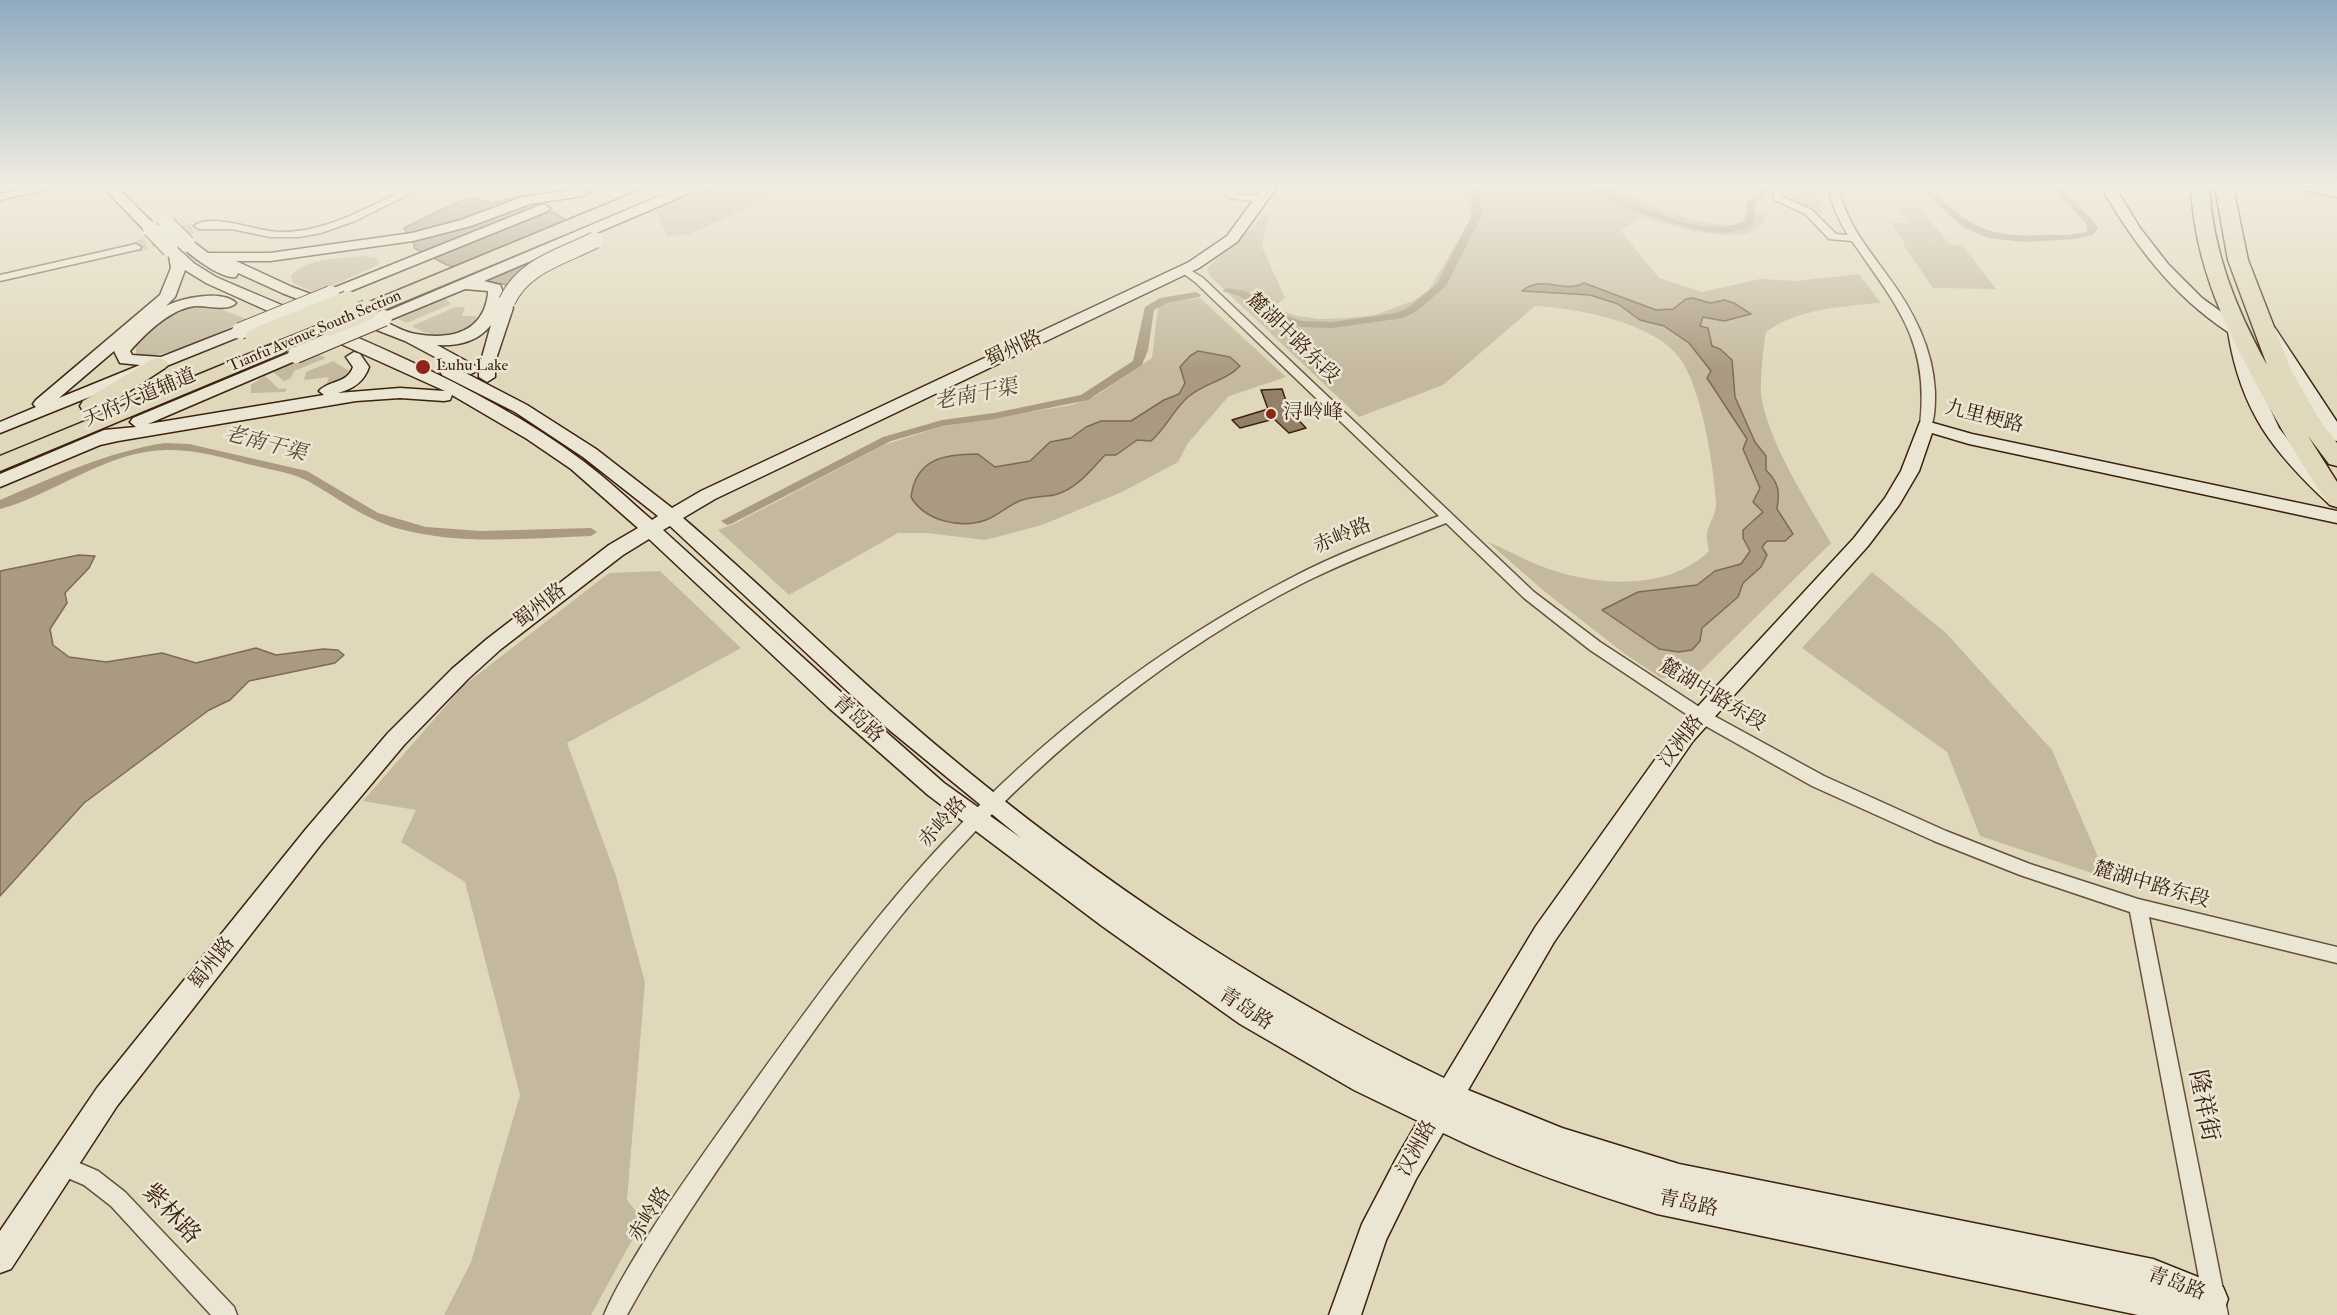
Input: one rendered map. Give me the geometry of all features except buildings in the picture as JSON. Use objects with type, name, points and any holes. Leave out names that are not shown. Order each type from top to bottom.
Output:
[{"type":"highway","name":"Tianfu Avenue South Section","points":[[0,464],[98,422],[287,351],[375,314],[518,248]]},
{"type":"highway","points":[[2207,248],[2236,330],[2292,428],[2337,500]]},
{"type":"highway","points":[[2236,248],[2238,260],[2279,368],[2310,423],[2337,459]]},
{"type":"highway","name":"Tianfu Avenue South Section","points":[[0,443],[98,422],[248,334],[429,260],[468,271]]},
{"type":"highway","points":[[98,422],[162,362]]},
{"type":"highway","points":[[98,422],[204,394]]},
{"type":"street","points":[[0,278],[130,248]]},
{"type":"street","name":"青岛路","points":[[178,248],[190,267],[233,291],[450,387],[533,435],[586,461]]},
{"type":"street","points":[[181,253],[245,258],[333,248]]},
{"type":"street","points":[[340,297],[377,275],[405,264],[474,248]]},
{"type":"street","points":[[487,377],[487,362],[510,290],[549,248]]},
{"type":"street","name":"蜀州路","points":[[0,1258],[107,1097],[314,836],[396,739],[460,675],[534,611],[616,550],[708,495],[1185,269],[1219,248]]},
{"type":"street","name":"汉洲路","points":[[1345,1315],[1373,1235],[1406,1169],[1545,934],[1685,735],[1861,542],[1902,486],[1917,455],[1926,426],[1927,373],[1920,341],[1901,301],[1863,248]]},
{"type":"street","points":[[2147,248],[2170,278],[2212,316],[2236,330]]},
{"type":"street","points":[[287,290],[282,277],[286,271],[301,262],[317,258],[375,252],[383,254],[386,259],[377,275]]},
{"type":"street","name":"青岛路","points":[[181,253],[217,267],[248,284],[463,378],[507,400],[660,522],[884,744],[936,789],[984,810],[1111,918],[1249,1015],[1364,1081],[1443,1106],[1511,1150],[1582,1176],[1657,1199],[2164,1305],[2215,1307]]},
{"type":"street","points":[[181,253],[186,279],[228,303],[444,396],[490,409]]},
{"type":"street","points":[[25,418],[167,297],[181,253]]},
{"type":"street","points":[[214,256],[287,290],[411,339],[487,377],[507,400]]},
{"type":"street","name":"麓湖中路东段","points":[[1185,269],[1506,575],[1557,618],[1647,682],[1701,716],[1818,781],[1931,832],[2026,870],[2138,908],[2337,955]]},
{"type":"street","points":[[375,314],[441,294],[468,271],[476,284],[495,288],[497,294],[481,330],[460,339],[446,341],[411,339]]},
{"type":"street","points":[[162,362],[126,360],[122,351],[166,312],[174,308],[198,301],[228,303]]},
{"type":"street","points":[[2262,323],[2305,383],[2337,436]]},
{"type":"street","name":"天府大道辅道","points":[[0,428],[162,362],[248,334]]},
{"type":"street","name":"天府大道辅道","points":[[204,394],[247,376],[287,351]]},
{"type":"street","points":[[247,376],[235,387],[235,393],[242,400],[258,402],[324,392],[355,379],[360,367],[354,357]]},
{"type":"street","name":"天府大道辅道","points":[[0,481],[98,422],[148,429],[362,394],[399,392],[444,396]]},
{"type":"street","name":"九里梗路","points":[[1926,426],[1968,431],[2337,508]]},
{"type":"street","name":"九里梗路","points":[[1926,426],[1969,439],[2337,517]]},
{"type":"street","name":"赤岭路","points":[[615,1315],[696,1182],[790,1047],[881,927],[984,810],[1083,722],[1138,679],[1192,642],[1260,600],[1338,560],[1447,518]]},
{"type":"street","name":"隆祥街","points":[[2138,908],[2215,1307]]},
{"type":"street","name":"紫林路","points":[[63,1166],[91,1178],[118,1199],[226,1315]]},
{"type":"shaded area","points":[[415,248],[574,248],[559,262],[507,285],[487,281],[476,272],[447,265]]},
{"type":"shaded area","points":[[1229,248],[1263,248],[1285,298],[1273,307],[1296,316],[1320,319],[1375,315],[1413,301],[1429,290],[1453,248],[1635,248],[1659,278],[1702,292],[1760,279],[1797,281],[1859,274],[1881,303],[1821,310],[1778,324],[1766,332],[1763,357],[1761,386],[1767,419],[1791,474],[1831,543],[1695,677],[1661,678],[1625,654],[1544,591],[1488,542],[1559,572],[1581,578],[1627,582],[1671,574],[1691,565],[1709,551],[1707,533],[1716,502],[1705,427],[1687,371],[1679,357],[1667,345],[1632,326],[1612,319],[1571,310],[1535,306],[1443,385],[1359,417],[1209,275],[1207,268]]},
{"type":"shaded area","points":[[1906,248],[1965,248],[1996,289],[1933,288]]},
{"type":"shaded area","points":[[363,256],[377,258],[378,265],[323,290],[313,292],[293,283],[291,276],[306,265],[324,260]]},
{"type":"shaded area","points":[[1584,283],[1656,310],[1673,309],[1686,299],[1692,298],[1711,303],[1724,300],[1734,303],[1751,314],[1724,321],[1703,317],[1700,326],[1708,328],[1712,346],[1720,349],[1732,360],[1735,397],[1755,442],[1766,456],[1766,470],[1774,479],[1777,488],[1777,509],[1793,534],[1785,541],[1767,541],[1762,547],[1767,555],[1761,567],[1743,583],[1738,597],[1702,628],[1700,641],[1692,650],[1679,652],[1659,649],[1602,610],[1638,592],[1697,585],[1715,571],[1741,564],[1750,551],[1743,538],[1743,530],[1763,512],[1753,502],[1760,488],[1743,449],[1747,439],[1707,378],[1711,371],[1689,343],[1664,326],[1640,320],[1618,304],[1590,295],[1522,291],[1537,284],[1576,286]]},
{"type":"shaded area","points":[[445,298],[451,304],[407,323],[398,319]]},
{"type":"shaded area","points":[[1200,298],[1286,377],[1229,396],[1188,443],[1178,462],[1122,492],[1042,525],[985,540],[927,533],[898,533],[789,595],[718,530],[734,524],[884,445],[940,427],[1072,405],[1096,396],[1152,358],[1158,306],[1169,302]]},
{"type":"shaded area","points":[[196,305],[213,306],[246,319],[208,338],[174,350],[146,356],[136,354],[136,345],[173,314]]},
{"type":"shaded area","points":[[455,307],[465,307],[462,316],[477,316],[471,329],[441,336],[412,326]]},
{"type":"shaded area","points":[[1198,351],[1230,357],[1240,366],[1188,397],[1151,441],[1137,440],[1116,455],[1105,455],[1069,489],[1054,495],[1022,500],[986,520],[965,524],[934,517],[925,512],[911,497],[919,474],[926,466],[944,457],[978,454],[995,467],[1030,461],[1050,442],[1071,438],[1086,427],[1101,421],[1131,421],[1164,400],[1179,394],[1185,383],[1180,367]]},
{"type":"shaded area","points":[[316,353],[326,358],[294,371],[291,378],[284,381],[273,372]]},
{"type":"shaded area","points":[[333,361],[349,371],[341,380],[326,385],[329,377],[304,380],[306,372]]},
{"type":"shaded area","points":[[265,376],[279,389],[287,388],[285,392],[251,393],[251,385]]},
{"type":"shaded area","points":[[79,555],[95,556],[89,568],[65,593],[67,603],[50,629],[53,645],[69,657],[106,662],[162,653],[196,663],[256,648],[276,655],[323,649],[338,650],[344,655],[335,663],[249,681],[230,700],[209,710],[84,803],[0,896],[0,571]]},
{"type":"shaded area","points":[[660,571],[741,648],[567,743],[616,876],[645,982],[627,1200],[643,1220],[591,1315],[444,1315],[471,1262],[520,1095],[465,882],[401,842],[416,810],[363,801],[463,686],[609,573]]},
{"type":"shaded area","points":[[1872,572],[1947,634],[2052,750],[2107,878],[1980,836],[1947,752],[1802,648]]},
{"type":"waterway","name":"老南干渠","points":[[1227,291],[1242,293],[1275,315],[1301,324],[1332,325],[1399,316],[1413,309],[1441,286],[1460,248]]},
{"type":"waterway","name":"老南干渠","points":[[727,521],[887,439],[942,423],[994,416],[1084,398],[1138,363],[1149,309],[1164,300],[1196,295]]},
{"type":"waterway","name":"老南干渠","points":[[0,505],[102,461],[133,451],[165,446],[189,447],[303,474],[374,516],[426,531],[481,535],[591,532]]},
{"type":"place","name":"Luhu Lake","points":[[423,367]]},
{"type":"place","name":"浔岭峰","points":[[1271,414]]}]
